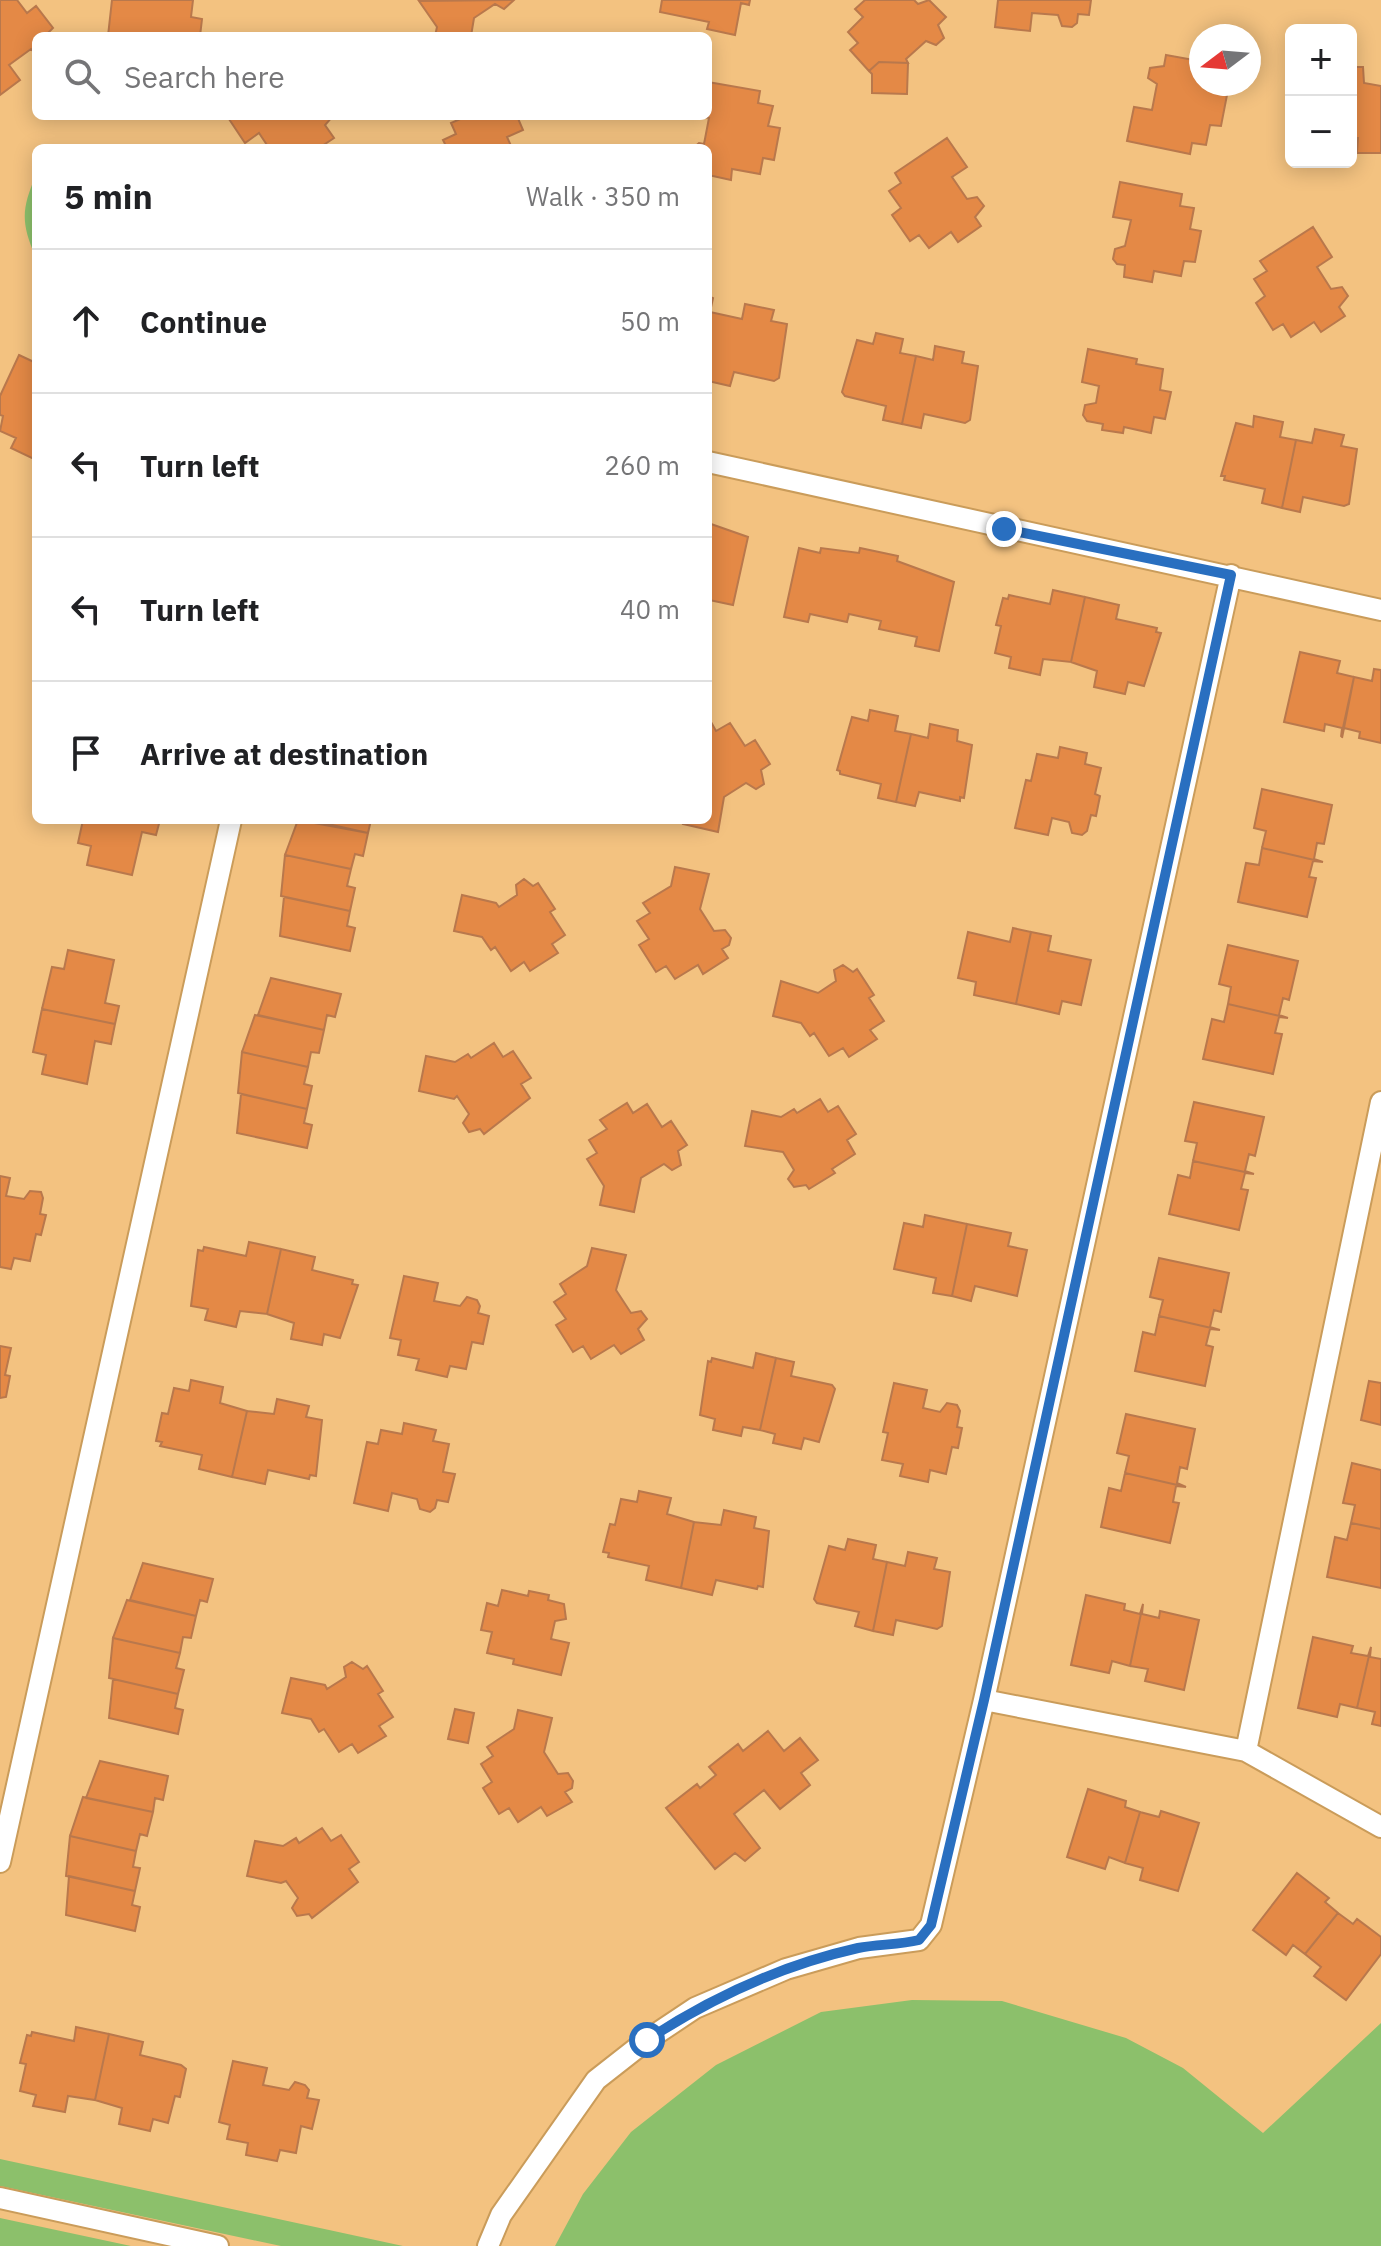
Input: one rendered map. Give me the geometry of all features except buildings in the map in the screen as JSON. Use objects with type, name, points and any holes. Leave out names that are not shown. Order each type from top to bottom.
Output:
[{"type":"lane","points":[[712,463],[1381,610]]},
{"type":"lane","points":[[488,2246],[501,2215],[596,2080],[647,2040],[695,2008],[786,1969],[859,1948],[919,1940],[926,1932],[984,1700],[1231,575]]},
{"type":"lane","points":[[0,1862],[230,824]]},
{"type":"lane","points":[[1246,1751],[1381,1102]]},
{"type":"lane","points":[[984,1700],[1246,1751],[1381,1827]]},
{"type":"lane","points":[[0,2198],[218,2246]]},
{"type":"green space","points":[[32,186],[32,246],[25,226]]},
{"type":"green space","points":[[912,2000],[1002,2001],[1126,2038],[1183,2068],[1263,2133],[1381,2023],[1381,2246],[555,2246],[583,2194],[631,2132],[716,2065],[821,2012]]},
{"type":"green space","points":[[0,2159],[403,2246],[281,2246],[0,2186]]},
{"type":"green space","points":[[0,2218],[131,2246],[0,2246]]},
{"type":"route","points":[[647,2040],[695,2008],[786,1969],[859,1948],[919,1940],[931,1925],[984,1700],[1231,575],[1004,529]]}]
